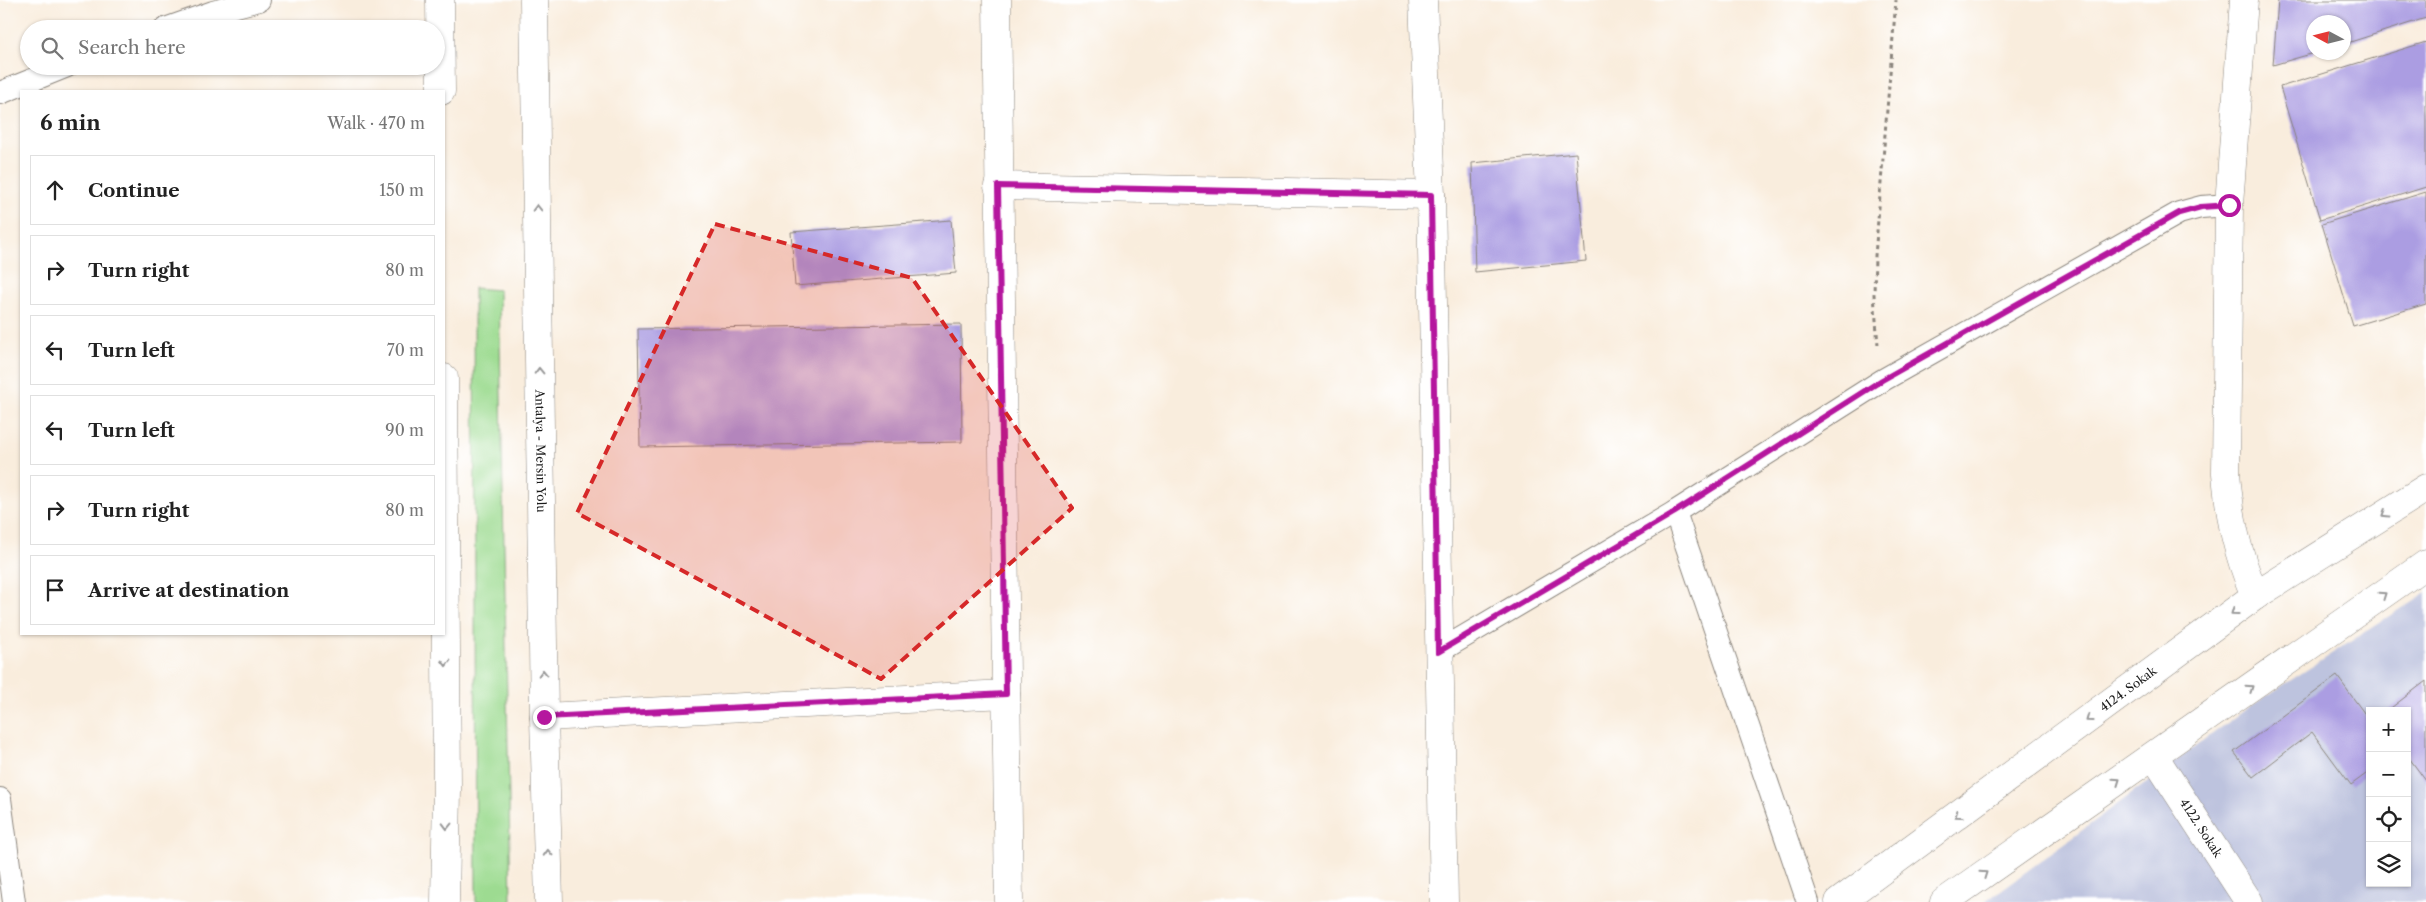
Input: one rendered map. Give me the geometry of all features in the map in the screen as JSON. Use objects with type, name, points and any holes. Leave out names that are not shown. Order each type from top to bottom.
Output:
[{"type":"main road","points":[[440,0],[440,20]]},
{"type":"main road","name":"Antalya - Mersin Yolu","points":[[534,0],[544,717],[549,902]]},
{"type":"main road","points":[[997,0],[1009,902]]},
{"type":"main road","points":[[1423,0],[1431,195],[1444,902]]},
{"type":"main road","points":[[2244,0],[2229,205],[2226,473],[2229,516],[2240,559],[2256,596]]},
{"type":"main road","points":[[441,75],[441,90]]},
{"type":"main road","points":[[998,186],[1431,195]]},
{"type":"main road","points":[[445,481],[448,789],[445,902]]},
{"type":"main road","name":"4124. Sokak","points":[[1839,902],[2256,596],[2426,488]]},
{"type":"main road","points":[[1944,902],[2426,564]]},
{"type":"main road","points":[[544,717],[1006,694]]},
{"type":"main road","name":"4122. Sokak","points":[[2154,756],[2249,902]]},
{"type":"lane","points":[[190,20],[259,0]]},
{"type":"lane","points":[[0,93],[45,75]]},
{"type":"lane","points":[[1438,652],[1675,512],[1882,380],[2179,213],[2201,207],[2229,205]]},
{"type":"lane","points":[[1675,512],[1808,902]]},
{"type":"lane","points":[[0,799],[14,902]]},
{"type":"path","points":[[1882,380],[1875,303],[1875,256],[1896,0]]},
{"type":"highlighted area","points":[[715,224],[912,278],[1072,508],[881,679],[577,513]]},
{"type":"shaded area","points":[[2426,592],[2426,902],[1985,902],[2245,710]]},
{"type":"green space","points":[[474,288],[499,290],[511,902],[476,902]]},
{"type":"building","points":[[2278,0],[2426,0],[2426,18],[2351,42],[2351,15],[2306,15],[2306,55],[2273,65]]},
{"type":"building","points":[[2426,42],[2426,187],[2320,220],[2280,87]]},
{"type":"building","points":[[1576,153],[1586,261],[1475,272],[1472,163]]},
{"type":"building","points":[[2426,192],[2426,304],[2353,326],[2322,224]]},
{"type":"building","points":[[951,220],[956,273],[795,286],[791,232]]},
{"type":"building","points":[[961,324],[962,442],[640,447],[638,329]]},
{"type":"building","points":[[2337,676],[2366,716],[2366,774],[2351,785],[2312,732],[2253,777],[2234,752]]},
{"type":"building","points":[[2426,681],[2426,781],[2411,760],[2411,707],[2392,707]]},
{"type":"route","points":[[544,717],[1006,694],[998,186],[1431,195],[1438,652],[1675,512],[1882,380],[2179,213],[2201,207],[2229,205]]}]
